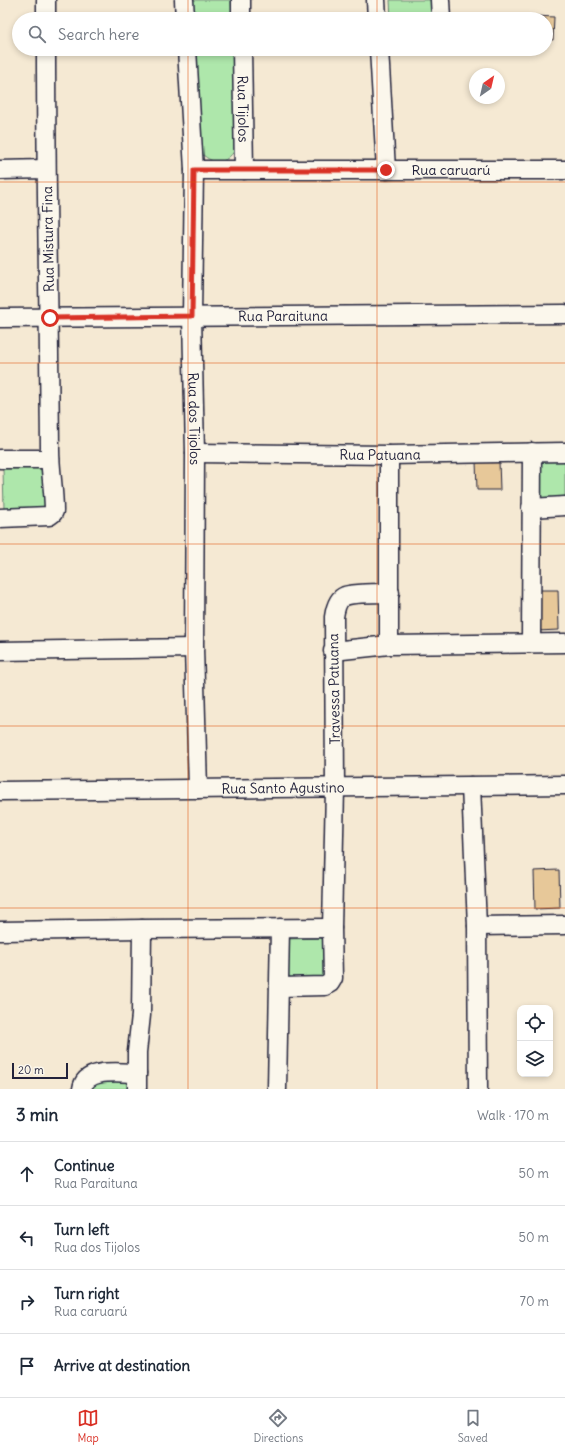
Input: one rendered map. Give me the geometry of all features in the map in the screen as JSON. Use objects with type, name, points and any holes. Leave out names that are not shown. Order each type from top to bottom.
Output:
[{"type":"street","points":[[46,0],[46,12]]},
{"type":"street","points":[[184,0],[185,12]]},
{"type":"street","points":[[241,0],[241,12]]},
{"type":"street","points":[[376,0],[377,12]]},
{"type":"street","points":[[440,0],[441,12]]},
{"type":"street","name":"Rua Mistura Fina","points":[[0,518],[49,516],[54,510],[50,459],[50,318],[46,169],[46,56]]},
{"type":"street","name":"Rua dos Tijolos","points":[[187,56],[194,170],[192,316],[195,453],[194,648],[198,789]]},
{"type":"street","name":"Rua Tijolos","points":[[242,56],[244,170]]},
{"type":"street","points":[[379,56],[386,170]]},
{"type":"street","points":[[0,170],[46,169]]},
{"type":"street","name":"Rua caruarú","points":[[194,170],[565,170]]},
{"type":"street","name":"Rua Paraituna","points":[[0,318],[565,314]]},
{"type":"street","points":[[531,642],[532,452]]},
{"type":"street","name":"Rua Patuana","points":[[195,453],[389,455],[565,452]]},
{"type":"street","points":[[389,455],[389,645]]},
{"type":"street","points":[[0,459],[50,459]]},
{"type":"street","points":[[531,508],[565,506]]},
{"type":"street","name":"Travessa Patuana","points":[[279,987],[325,986],[330,983],[334,972],[332,928],[336,788],[333,651],[335,609],[339,601],[346,596],[390,593]]},
{"type":"street","points":[[333,651],[389,645],[565,642]]},
{"type":"street","points":[[0,651],[194,648]]},
{"type":"street","points":[[471,786],[478,926],[478,1089]]},
{"type":"street","name":"Rua Santo Agustino","points":[[0,791],[565,786]]},
{"type":"street","points":[[478,926],[565,925]]},
{"type":"street","points":[[0,931],[142,928],[332,928]]},
{"type":"street","points":[[82,1089],[86,1080],[97,1073],[137,1081],[141,1015],[142,928]]},
{"type":"street","points":[[277,1089],[280,928]]},
{"type":"green space","points":[[193,0],[231,0],[232,12],[194,12]]},
{"type":"green space","points":[[390,0],[434,0],[434,12],[391,12]]},
{"type":"green space","points":[[196,56],[233,56],[235,150],[228,158],[220,161],[211,160],[202,154]]},
{"type":"green space","points":[[538,459],[565,459],[565,499],[539,499]]},
{"type":"green space","points":[[47,468],[47,508],[4,509],[3,469]]},
{"type":"green space","points":[[328,938],[329,979],[285,979],[284,939]]},
{"type":"green space","points":[[89,1081],[133,1081],[133,1089],[89,1089]]},
{"type":"building","points":[[553,17],[554,17],[553,40]]},
{"type":"building","points":[[476,461],[499,461],[500,490],[477,490]]},
{"type":"building","points":[[536,590],[558,590],[559,630],[537,631]]},
{"type":"building","points":[[559,870],[560,908],[535,909],[534,871]]},
{"type":"route","points":[[50,318],[192,316],[194,170],[386,170]]}]
